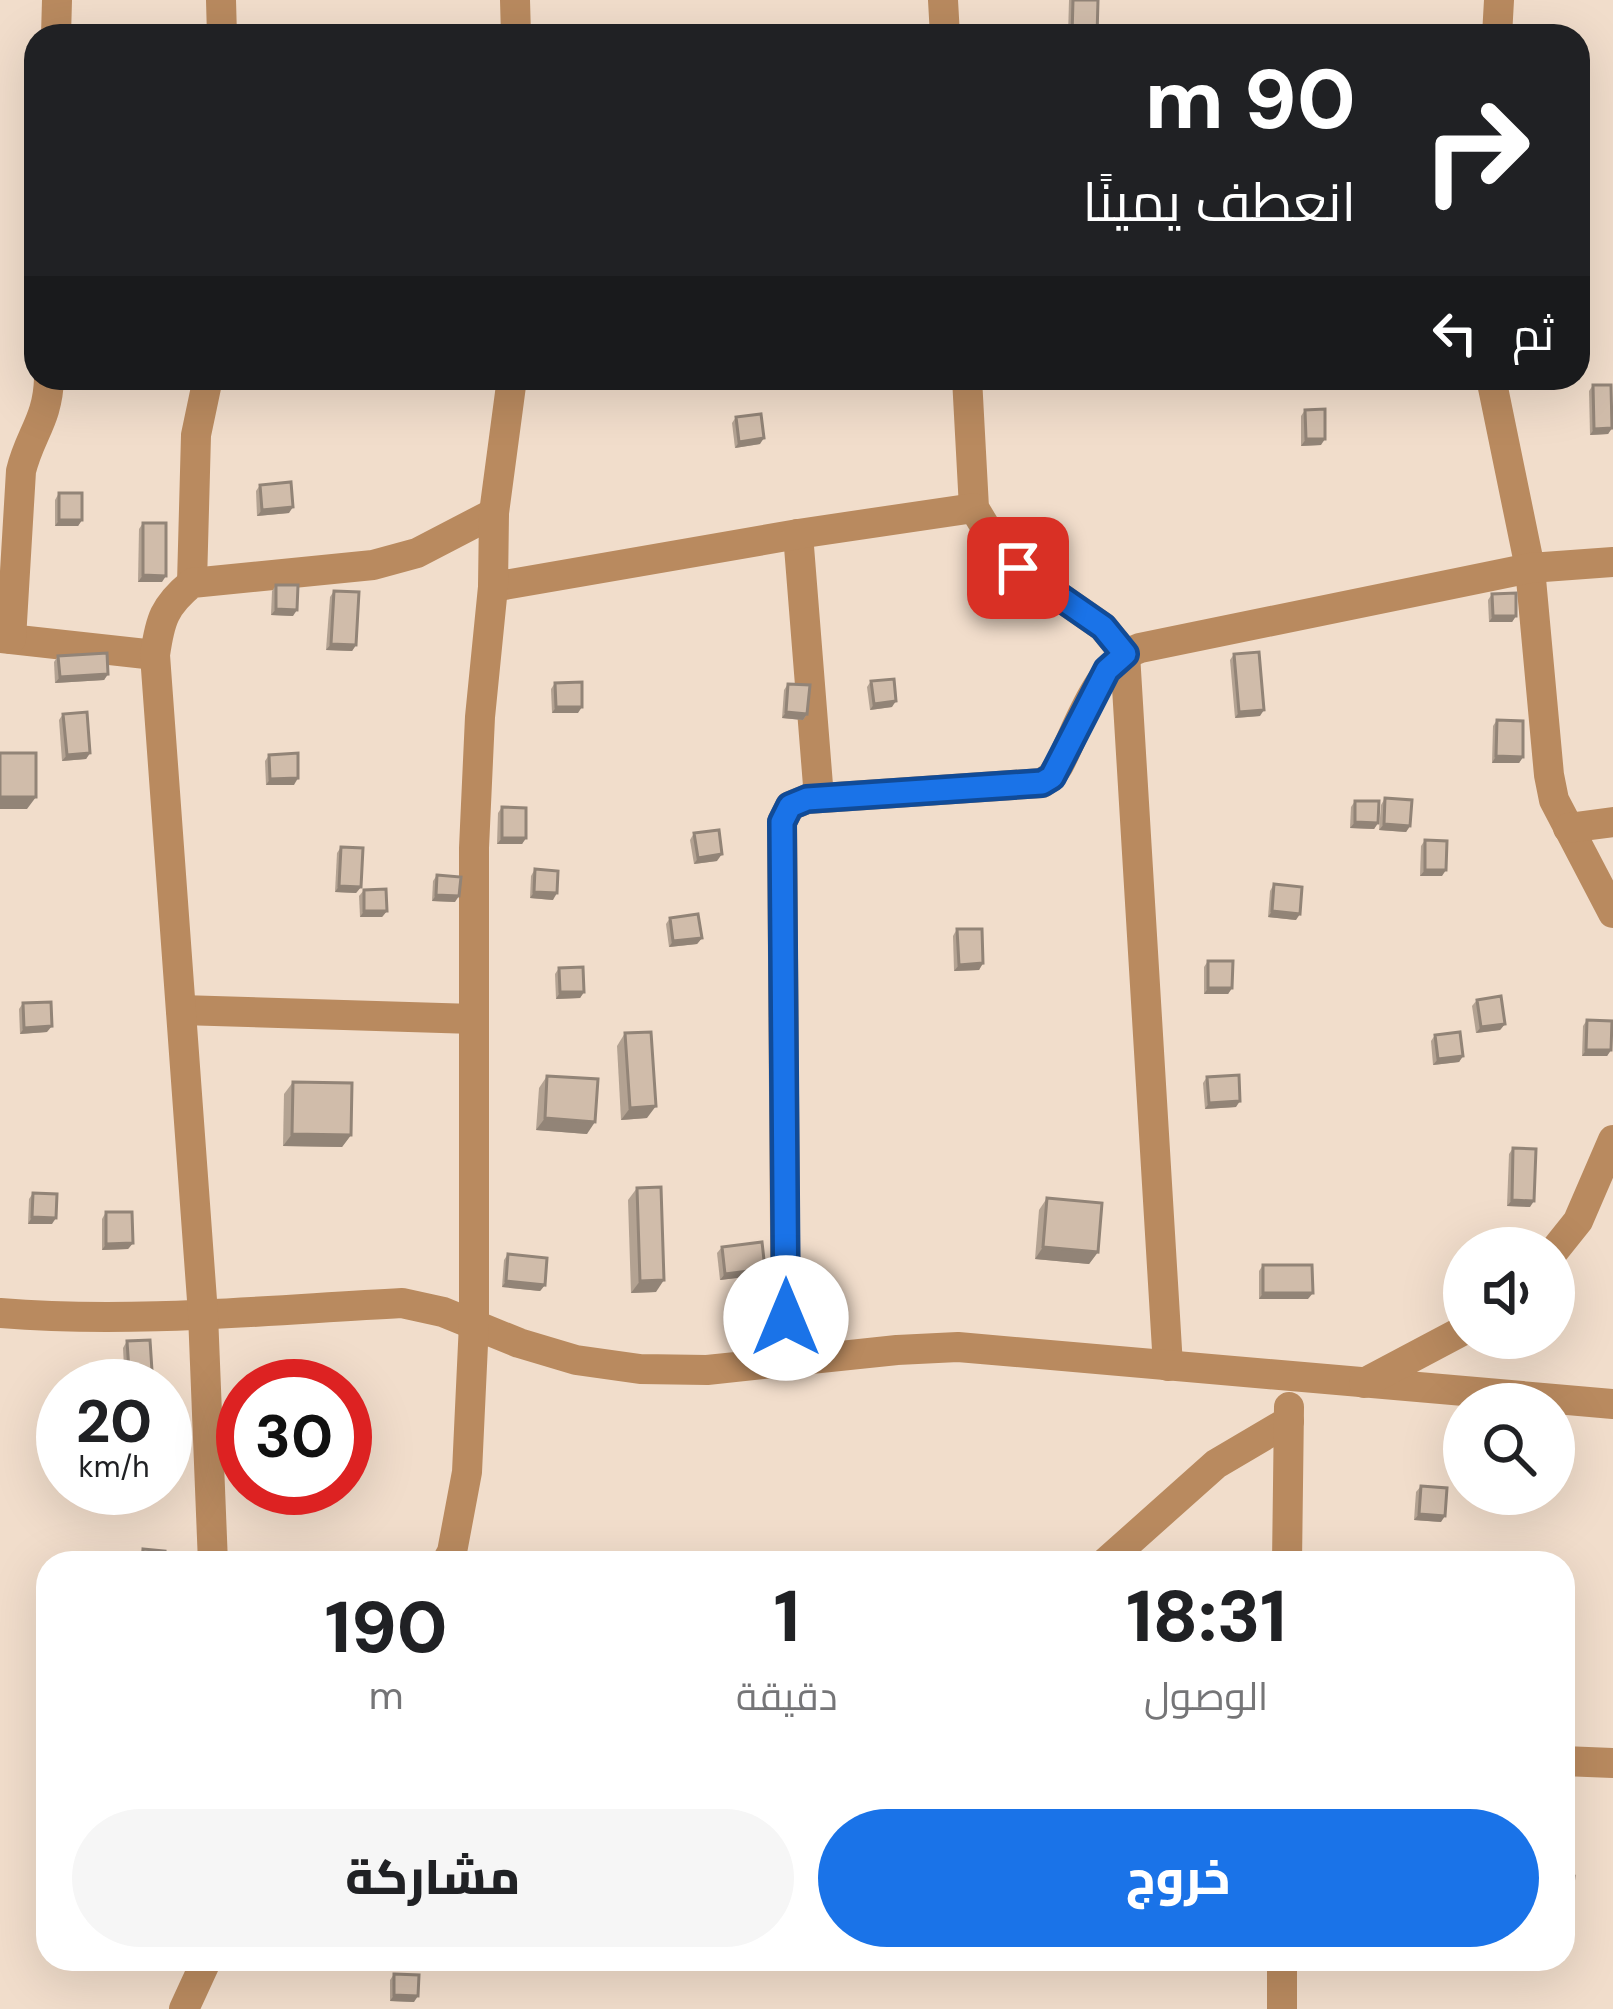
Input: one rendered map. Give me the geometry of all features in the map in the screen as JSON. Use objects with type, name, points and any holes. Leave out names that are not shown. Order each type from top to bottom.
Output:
[{"type":"street","points":[[48,390],[46,409],[21,471],[5,638],[154,655]]},
{"type":"street","points":[[192,584],[196,435],[205,390]]},
{"type":"street","points":[[452,1551],[467,1472],[474,1323],[474,848],[480,717],[493,586],[494,513],[510,390]]},
{"type":"street","points":[[968,390],[974,508],[1018,568],[1103,627],[1125,654],[1168,1366]]},
{"type":"street","points":[[1493,390],[1530,568],[1554,800],[1613,913]]},
{"type":"street","points":[[493,586],[974,508]]},
{"type":"street","points":[[213,1551],[203,1314],[154,655],[160,621],[173,598],[192,584],[373,566],[417,553],[494,513]]},
{"type":"street","points":[[798,534],[819,798]]},
{"type":"street","points":[[786,1363],[782,822],[790,806],[807,799],[1042,783],[1059,765],[1107,670],[1125,654],[1161,643],[1530,568],[1613,562]]},
{"type":"street","points":[[1568,828],[1613,822]]},
{"type":"street","points":[[181,1010],[474,1019]]},
{"type":"street","points":[[1573,1227],[1613,1140]]},
{"type":"street","points":[[0,1313],[49,1317],[203,1314],[402,1303],[442,1312],[576,1360],[640,1369],[707,1370],[958,1347],[1613,1404]]},
{"type":"street","points":[[1364,1383],[1443,1341]]},
{"type":"street","points":[[1287,1551],[1289,1376]]},
{"type":"street","points":[[1119,1551],[1216,1464],[1289,1421]]},
{"type":"street","points":[[1575,1761],[1613,1762]]},
{"type":"street","points":[[184,2009],[201,1971]]},
{"type":"street","points":[[1282,1971],[1282,2009]]},
{"type":"building","points":[[1073,0],[1098,0],[1097,24],[1072,24]]},
{"type":"building","points":[[1593,385],[1611,385],[1612,428],[1594,429]]},
{"type":"building","points":[[1325,409],[1325,439],[1306,439],[1305,410]]},
{"type":"building","points":[[761,414],[764,438],[739,442],[736,417]]},
{"type":"building","points":[[291,482],[293,507],[262,510],[260,485]]},
{"type":"building","points":[[59,493],[82,493],[82,520],[59,520]]},
{"type":"building","points":[[143,523],[166,523],[166,576],[143,575]]},
{"type":"building","points":[[276,585],[298,585],[297,610],[276,609]]},
{"type":"building","points":[[334,591],[359,592],[356,645],[331,644]]},
{"type":"building","points":[[1516,593],[1516,616],[1493,616],[1492,594]]},
{"type":"building","points":[[1259,652],[1264,710],[1239,712],[1234,654]]},
{"type":"building","points":[[107,653],[108,674],[60,677],[58,656]]},
{"type":"building","points":[[894,679],[896,701],[874,704],[871,681]]},
{"type":"building","points":[[582,682],[582,707],[556,707],[555,683]]},
{"type":"building","points":[[788,684],[810,685],[807,714],[786,712]]},
{"type":"building","points":[[87,712],[90,753],[67,755],[63,714]]},
{"type":"building","points":[[1497,720],[1523,721],[1523,757],[1496,756]]},
{"type":"building","points":[[0,753],[36,753],[36,797],[0,797]]},
{"type":"building","points":[[298,753],[298,778],[270,779],[269,755]]},
{"type":"building","points":[[1385,798],[1412,800],[1410,826],[1384,824]]},
{"type":"building","points":[[1355,801],[1379,801],[1378,823],[1355,822]]},
{"type":"building","points":[[502,807],[526,808],[526,838],[502,838]]},
{"type":"building","points":[[719,830],[722,854],[698,858],[694,833]]},
{"type":"building","points":[[1425,840],[1447,841],[1446,870],[1425,870]]},
{"type":"building","points":[[341,847],[363,848],[361,887],[339,886]]},
{"type":"building","points":[[535,869],[558,871],[557,893],[534,892]]},
{"type":"building","points":[[437,875],[461,877],[459,896],[436,895]]},
{"type":"building","points":[[1274,884],[1302,887],[1300,914],[1272,911]]},
{"type":"building","points":[[386,889],[387,911],[364,911],[364,890]]},
{"type":"building","points":[[698,914],[702,938],[673,941],[670,918]]},
{"type":"building","points":[[957,929],[982,929],[983,963],[959,965]]},
{"type":"building","points":[[1208,961],[1233,961],[1232,988],[1208,988]]},
{"type":"building","points":[[583,967],[584,992],[560,992],[559,968]]},
{"type":"building","points":[[1501,996],[1505,1024],[1481,1027],[1477,1000]]},
{"type":"building","points":[[51,1002],[52,1026],[24,1028],[23,1003]]},
{"type":"building","points":[[1587,1020],[1612,1021],[1611,1050],[1586,1050]]},
{"type":"building","points":[[651,1032],[656,1106],[630,1108],[625,1033]]},
{"type":"building","points":[[1460,1032],[1463,1056],[1438,1059],[1435,1035]]},
{"type":"building","points":[[1239,1075],[1240,1101],[1209,1103],[1207,1077]]},
{"type":"building","points":[[547,1076],[598,1079],[595,1122],[545,1118]]},
{"type":"building","points":[[293,1082],[352,1083],[351,1135],[292,1134]]},
{"type":"building","points":[[1513,1148],[1536,1149],[1534,1201],[1512,1200]]},
{"type":"building","points":[[661,1187],[664,1280],[640,1281],[637,1188]]},
{"type":"building","points":[[33,1193],[57,1194],[56,1218],[32,1217]]},
{"type":"building","points":[[1047,1198],[1102,1203],[1098,1252],[1043,1247]]},
{"type":"building","points":[[106,1212],[132,1212],[133,1243],[106,1244]]},
{"type":"building","points":[[762,1242],[765,1269],[725,1274],[722,1247]]},
{"type":"building","points":[[508,1254],[547,1258],[545,1285],[506,1281]]},
{"type":"building","points":[[1263,1265],[1312,1265],[1313,1293],[1263,1293]]},
{"type":"building","points":[[150,1340],[151,1359],[128,1359],[127,1341]]},
{"type":"building","points":[[1421,1486],[1443,1488],[1445,1516],[1419,1514]]},
{"type":"building","points":[[394,1974],[419,1975],[418,1996],[394,1995]]},
{"type":"route","points":[[786,1318],[782,822],[790,806],[807,799],[1042,783],[1052,777],[1107,670],[1125,654],[1103,627],[1018,568]]}]
